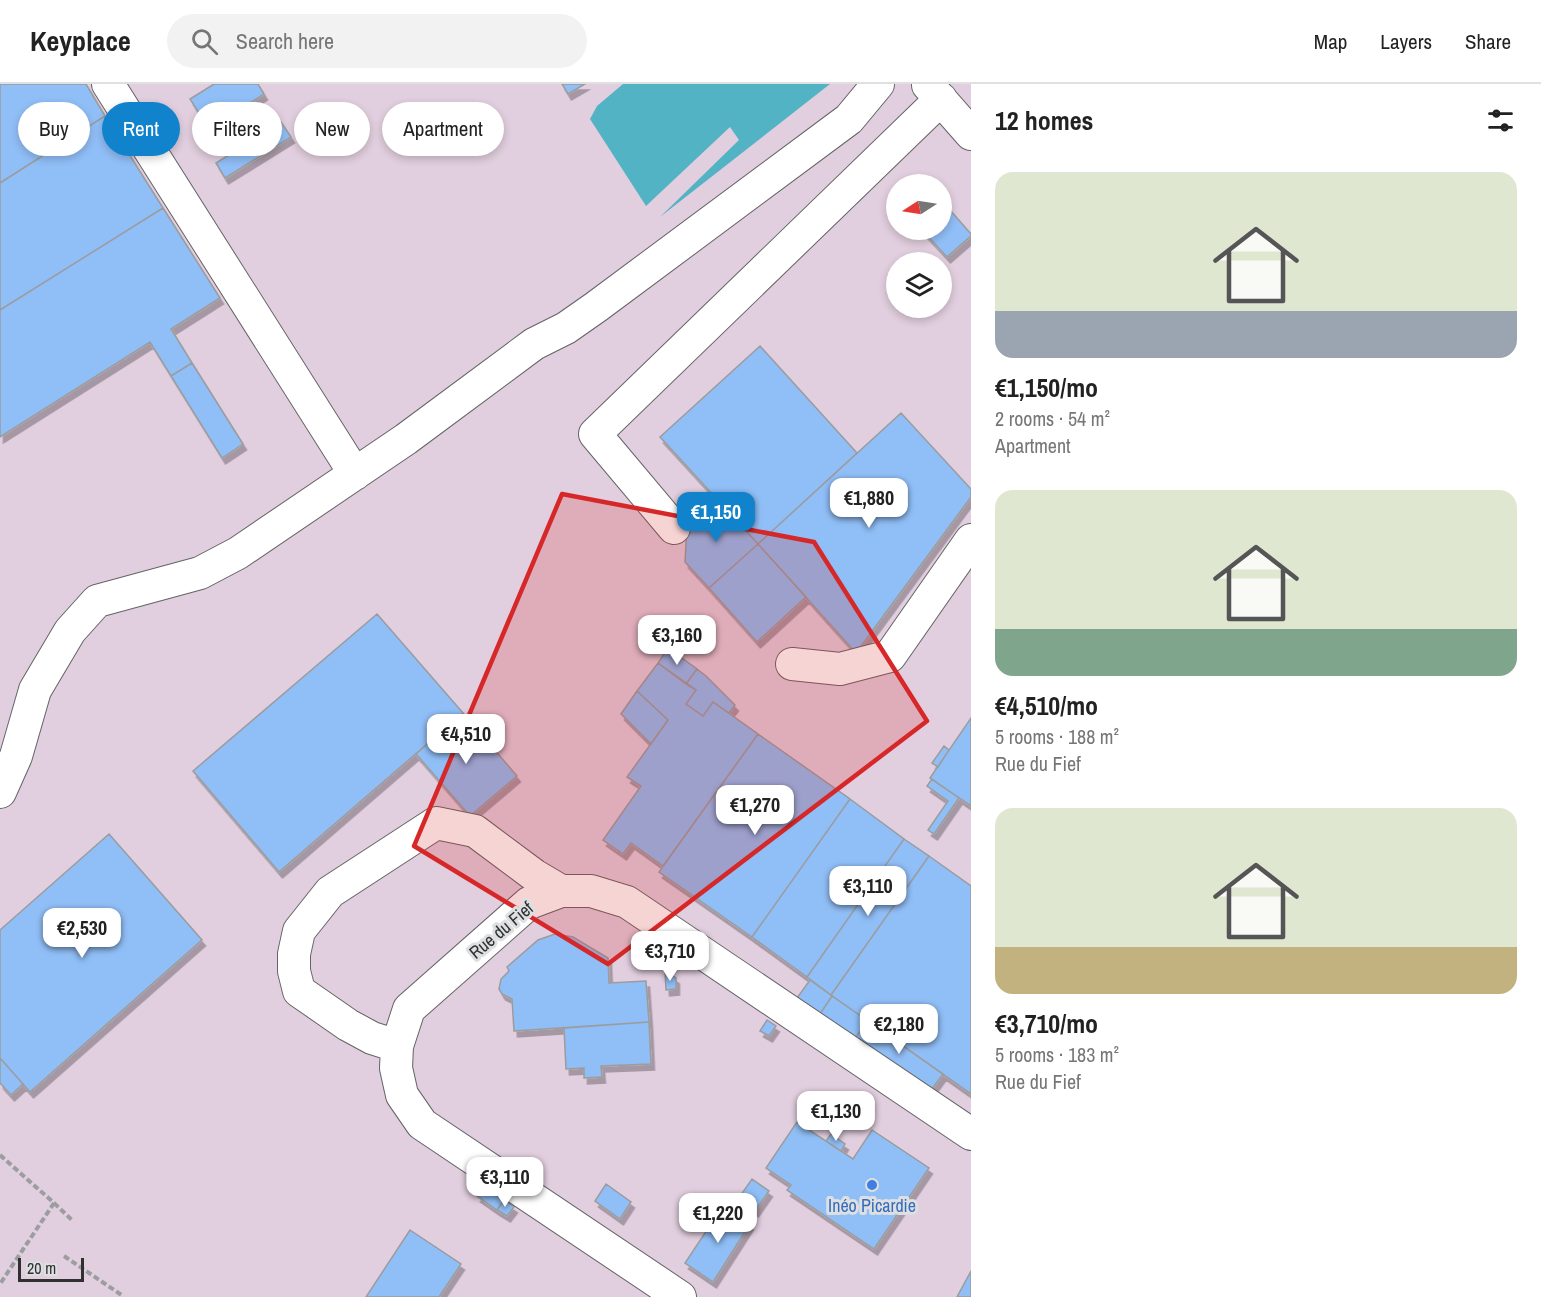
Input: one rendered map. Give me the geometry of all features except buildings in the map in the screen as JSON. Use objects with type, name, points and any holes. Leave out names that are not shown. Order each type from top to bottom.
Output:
[{"type":"street","points":[[108,84],[355,474]]},
{"type":"street","points":[[0,792],[15,756],[35,690],[70,631],[97,601],[200,573],[238,554],[406,440],[534,344],[566,328],[596,307],[849,119],[878,84]]},
{"type":"street","points":[[674,528],[595,434],[934,92],[971,134]]},
{"type":"street","points":[[792,664],[840,669],[890,656],[971,540]]},
{"type":"street","points":[[397,1046],[372,1038],[348,1025],[299,991],[294,971],[294,954],[299,931],[330,892],[436,823],[475,831],[534,875],[561,891]]},
{"type":"street","name":"Rue du Fief","points":[[680,1297],[422,1124],[402,1095],[396,1068],[397,1046],[409,1010],[529,903],[561,891],[591,891],[627,902],[971,1134]]},
{"type":"path","points":[[0,1155],[73,1221]]},
{"type":"path","points":[[0,1284],[54,1203]]},
{"type":"path","points":[[64,1256],[123,1297]]},
{"type":"highlighted area","points":[[562,494],[814,542],[927,721],[608,964],[414,846]]},
{"type":"shaded area","points":[[0,84],[971,84],[971,1297],[0,1297]]},
{"type":"water","points":[[623,84],[830,84],[660,217],[739,140],[730,127],[646,206],[590,119],[597,106]]},
{"type":"place","name":"Inéo Picardie","points":[[872,1185]]}]
